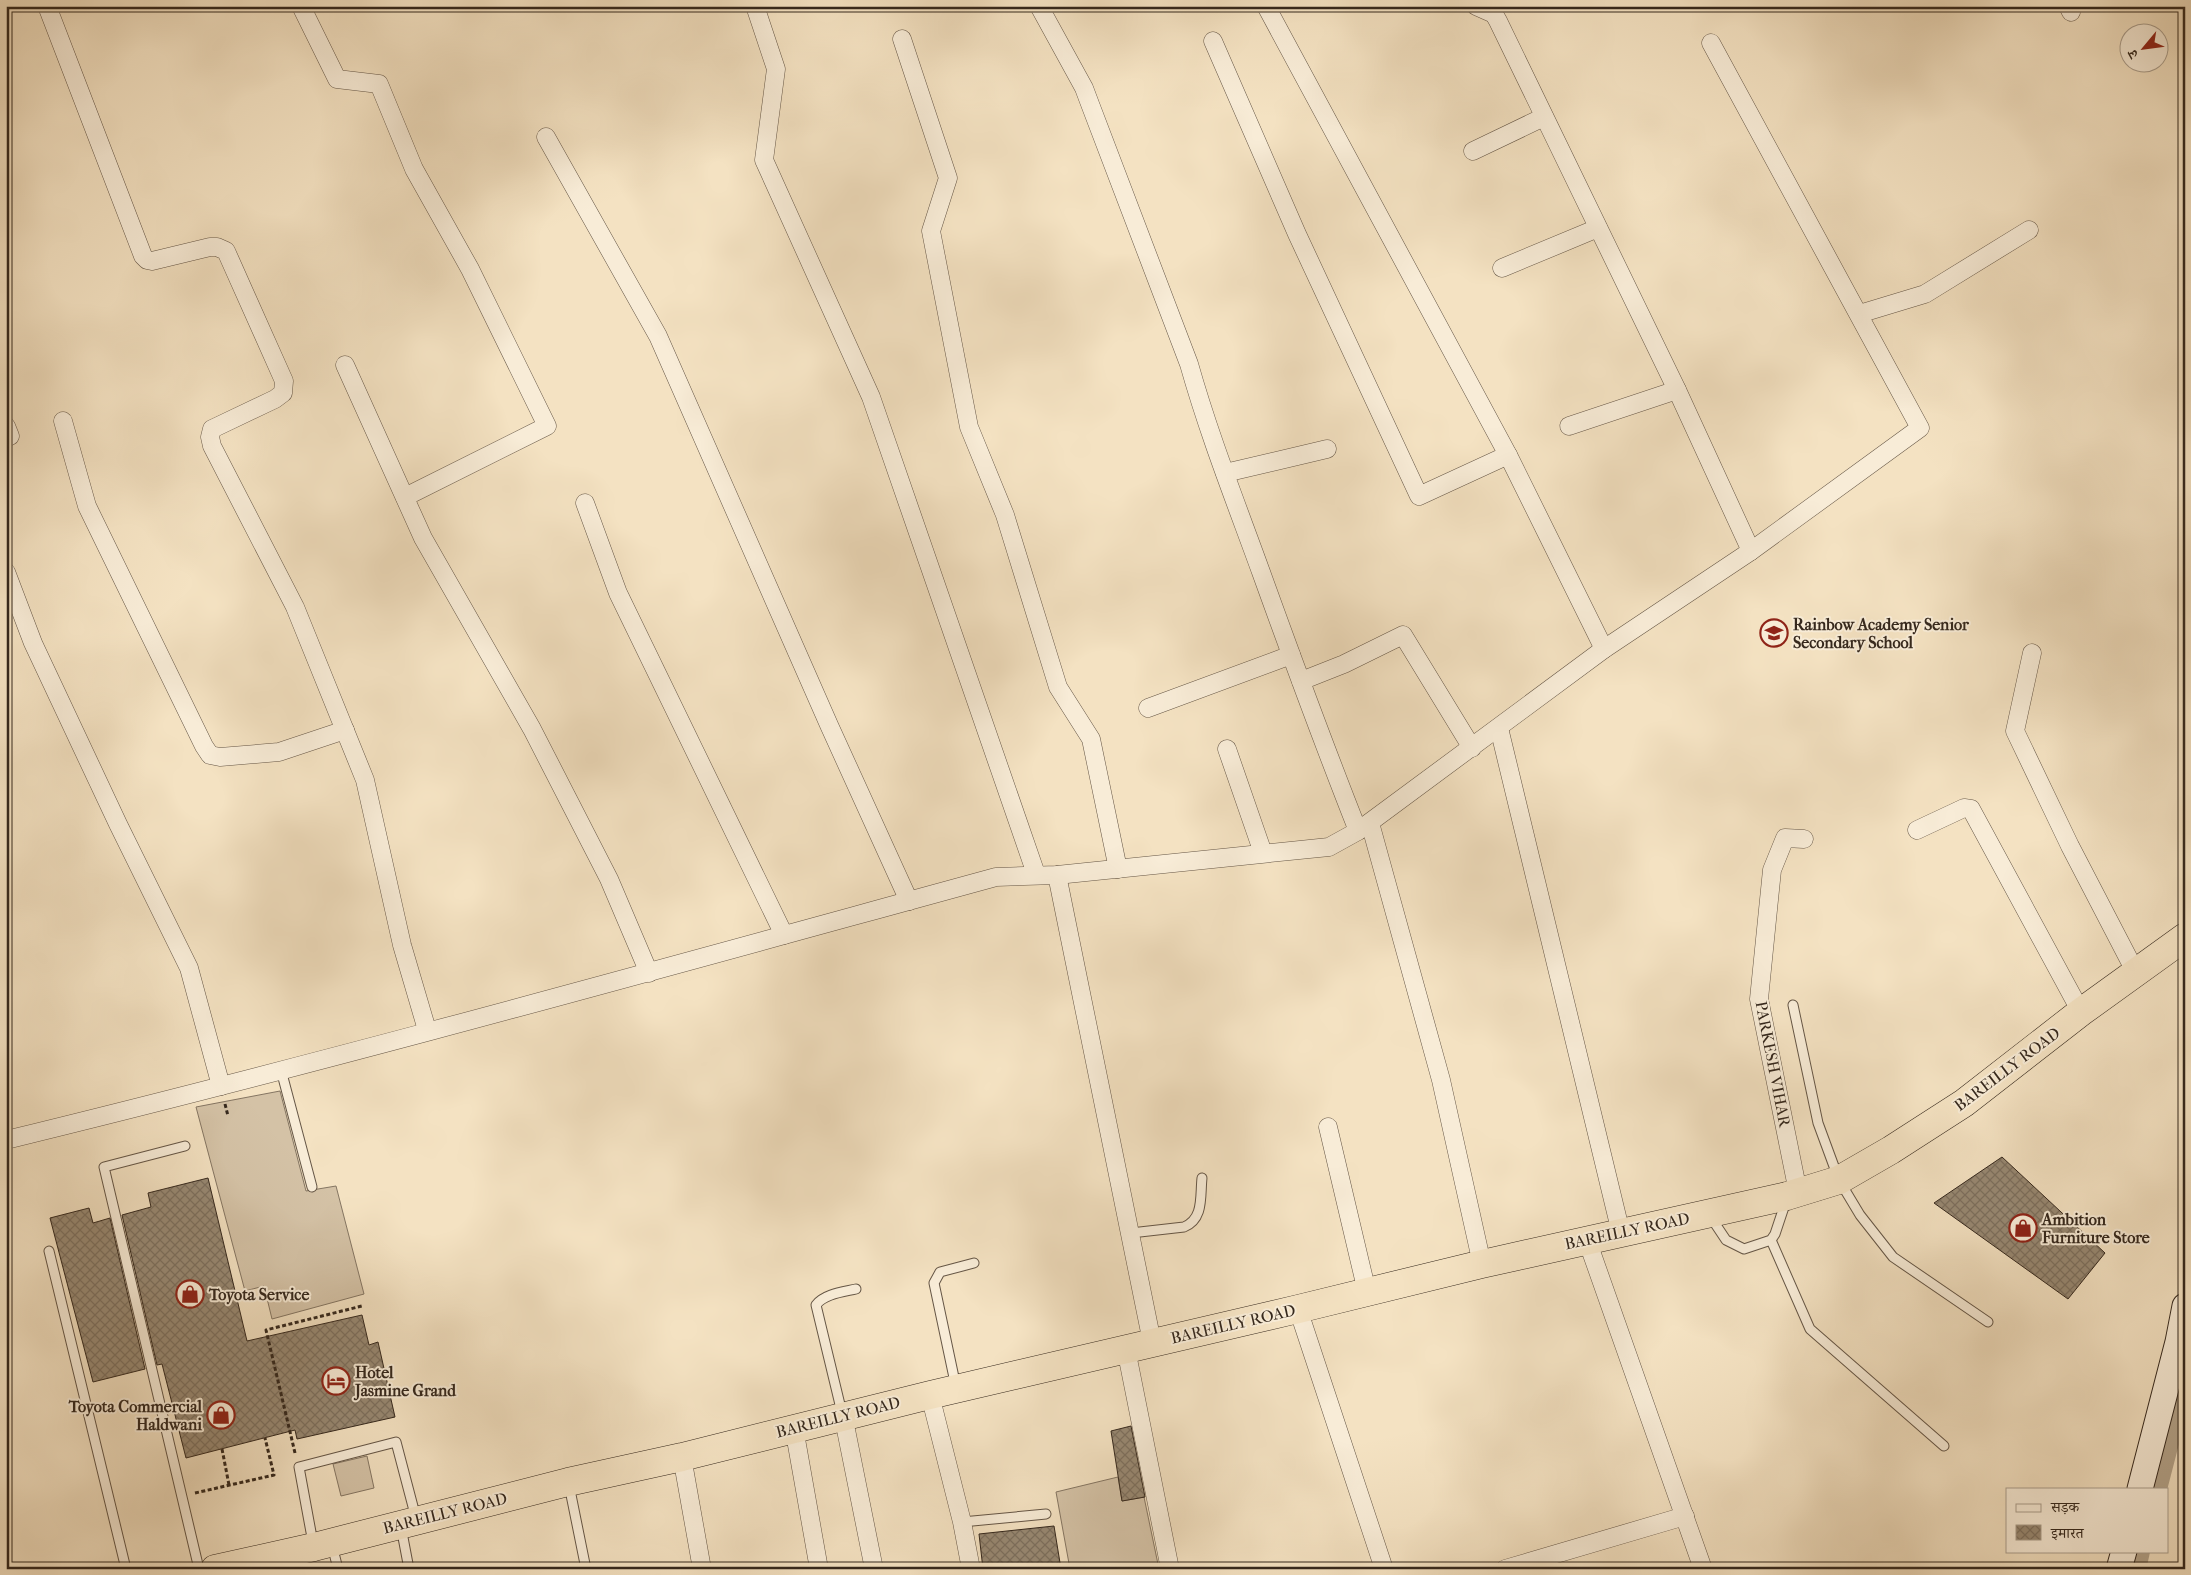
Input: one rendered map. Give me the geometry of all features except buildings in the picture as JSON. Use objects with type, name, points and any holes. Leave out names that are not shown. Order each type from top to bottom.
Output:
[{"type":"highway","name":"BAREILLY ROAD","points":[[215,1569],[286,1557],[323,1544],[568,1482],[682,1457],[930,1395],[1482,1264],[1793,1194],[1839,1180],[1891,1150],[1964,1102],[2080,1012],[2136,974],[2185,937]]},
{"type":"main road","points":[[2140,1488],[2178,1342],[2185,1306]]},
{"type":"main road","points":[[2119,1569],[2124,1552]]},
{"type":"street","points":[[47,6],[143,256],[147,260],[152,261],[210,248],[218,247],[226,251],[284,381],[282,393],[275,399],[212,429],[210,437],[212,446],[295,607],[365,780],[402,945],[428,1030]]},
{"type":"street","points":[[301,6],[337,79],[379,84],[414,169],[470,269],[547,426],[404,498]]},
{"type":"street","points":[[755,6],[776,69],[764,160],[871,398],[1036,874]]},
{"type":"street","points":[[1039,6],[1084,88],[1189,364],[1199,400],[1300,681],[1364,827],[1442,1080],[1482,1264]]},
{"type":"street","points":[[1266,6],[1508,455],[1604,650]]},
{"type":"street","points":[[1476,6],[1494,14],[1498,20],[1677,390],[1751,551]]},
{"type":"street","points":[[902,39],[948,178],[931,231],[969,427],[1005,515],[1058,686],[1091,739],[1118,869]]},
{"type":"street","points":[[1213,41],[1296,234],[1418,496],[1508,455]]},
{"type":"street","points":[[6,1140],[221,1086],[649,973],[996,877],[1118,869],[1264,852],[1328,847],[1364,827],[1604,650],[1751,551],[1920,428],[1711,43]]},
{"type":"street","points":[[1473,151],[1544,118]]},
{"type":"street","points":[[546,138],[662,343],[829,725],[909,901]]},
{"type":"street","points":[[1502,268],[1598,228]]},
{"type":"street","points":[[1859,314],[1925,294],[2029,230]]},
{"type":"street","points":[[345,365],[423,538],[537,738],[609,879],[649,973]]},
{"type":"street","points":[[1569,426],[1677,390]]},
{"type":"street","points":[[64,421],[87,506],[152,642],[210,755],[220,757],[279,752],[345,730]]},
{"type":"street","points":[[6,426],[10,436],[6,438]]},
{"type":"street","points":[[1225,473],[1327,449]]},
{"type":"street","points":[[585,502],[618,594],[784,935]]},
{"type":"street","points":[[6,572],[33,643],[118,824],[189,968],[221,1086]]},
{"type":"street","points":[[1300,681],[1344,664],[1403,634],[1472,748]]},
{"type":"street","points":[[2032,653],[2015,731],[2070,846],[2136,974]]},
{"type":"street","points":[[1148,708],[1291,656]]},
{"type":"street","points":[[1499,728],[1621,1233]]},
{"type":"street","points":[[1227,749],[1264,852]]},
{"type":"street","points":[[1917,830],[1964,808],[1971,809],[2080,1012]]},
{"type":"street","name":"PARKESH VIHAR","points":[[1793,1194],[1759,999],[1772,870],[1785,838],[1804,838]]},
{"type":"street","points":[[1057,874],[1152,1342]]},
{"type":"street","points":[[1328,1126],[1367,1292]]},
{"type":"street","points":[[1587,1240],[1703,1569]]},
{"type":"street","points":[[1298,1309],[1384,1569]]},
{"type":"street","points":[[1126,1349],[1170,1569]]},
{"type":"street","points":[[930,1395],[962,1522],[971,1569]]},
{"type":"street","points":[[843,1416],[874,1569]]},
{"type":"street","points":[[794,1428],[819,1569]]},
{"type":"street","points":[[682,1457],[702,1569]]},
{"type":"street","points":[[1505,1569],[1685,1516]]},
{"type":"lane","points":[[1793,1005],[1818,1123],[1839,1180],[1860,1215],[1893,1257],[1988,1322]]},
{"type":"lane","points":[[281,1070],[312,1187]]},
{"type":"lane","points":[[185,1146],[104,1166],[199,1569]]},
{"type":"lane","points":[[1131,1234],[1184,1227],[1192,1224],[1199,1212],[1202,1178]]},
{"type":"lane","points":[[1708,1213],[1726,1240],[1744,1249],[1771,1240],[1793,1194]]},
{"type":"lane","points":[[1771,1240],[1810,1329],[1944,1446]]},
{"type":"lane","points":[[49,1251],[126,1569]]},
{"type":"lane","points":[[957,1389],[934,1283],[940,1272],[974,1263]]},
{"type":"lane","points":[[843,1416],[816,1305],[819,1300],[826,1297],[856,1289]]},
{"type":"lane","points":[[338,1569],[323,1544],[299,1467],[396,1442],[408,1523],[409,1569]]},
{"type":"lane","points":[[568,1482],[586,1569]]},
{"type":"lane","points":[[962,1522],[1046,1514]]},
{"type":"path","points":[[299,1467],[266,1330],[362,1306]]},
{"type":"path","points":[[182,1496],[274,1474],[265,1438]]},
{"type":"path","points":[[222,1449],[229,1485]]},
{"type":"shaded area","points":[[280,1091],[306,1191],[336,1186],[364,1294],[272,1319],[264,1286],[245,1291],[196,1107]]},
{"type":"shaded area","points":[[367,1456],[374,1488],[341,1496],[333,1464]]},
{"type":"shaded area","points":[[1118,1477],[1122,1501],[1144,1497],[1159,1569],[1070,1569],[1056,1492]]},
{"type":"waterway","points":[[2156,1488],[2185,1377]]},
{"type":"waterway","points":[[2135,1569],[2139,1552]]},
{"type":"place","name":"Rainbow Academy Senior Secondary School","points":[[1774,633]]},
{"type":"place","name":"Ambition Furniture Store","points":[[2023,1228]]},
{"type":"place","name":"Toyota Service","points":[[190,1294]]},
{"type":"place","name":"Hotel Jasmine Grand","points":[[336,1381]]},
{"type":"place","name":"Toyota Commercial Haldwani","points":[[221,1415]]}]
